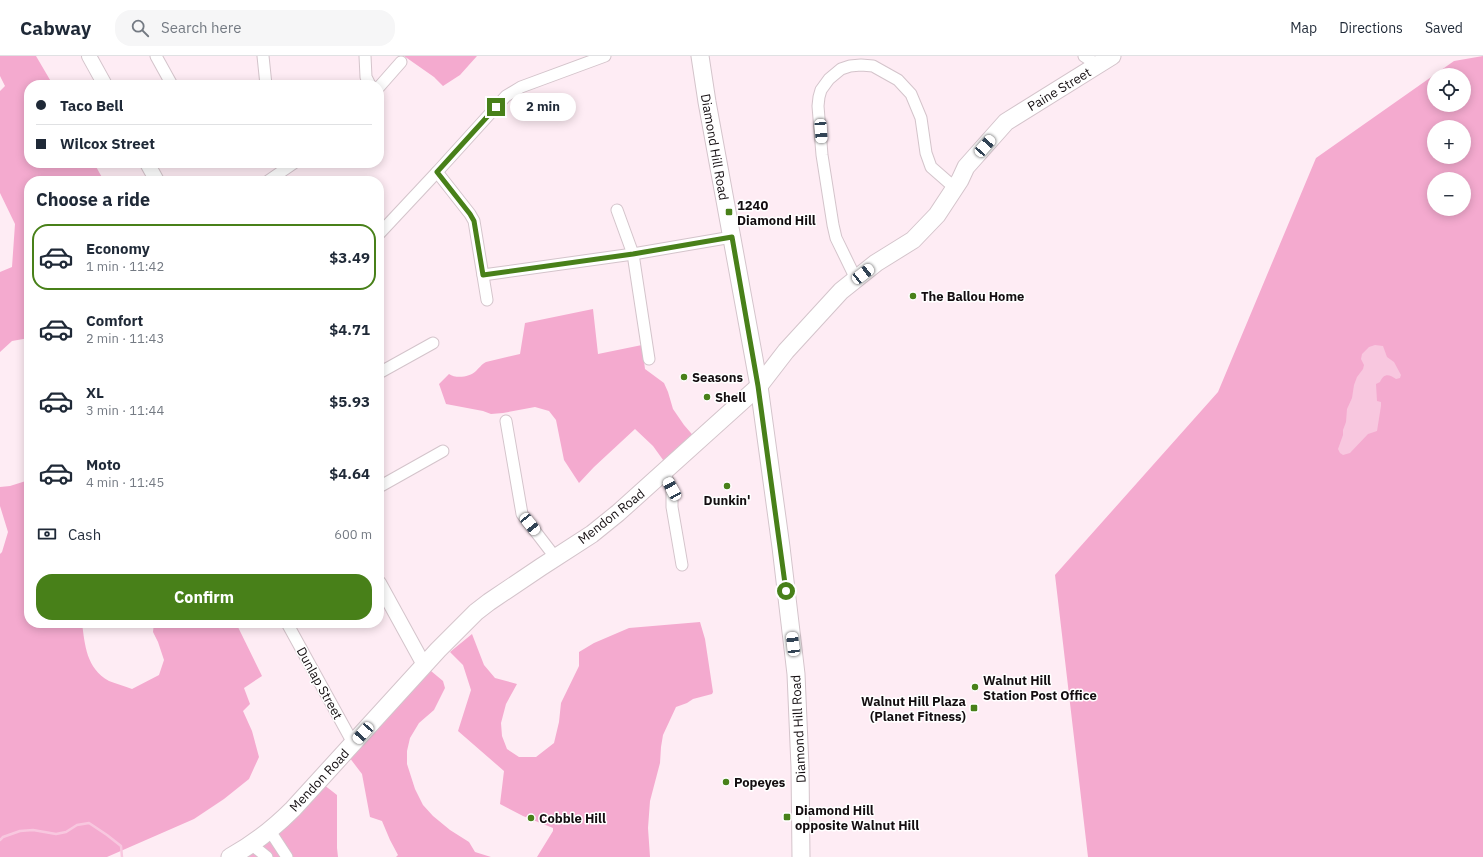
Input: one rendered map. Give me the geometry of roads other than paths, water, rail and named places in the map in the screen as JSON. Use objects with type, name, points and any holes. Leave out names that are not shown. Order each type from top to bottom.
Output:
[{"type":"main road","name":"Diamond Hill Road","points":[[700,56],[706,102],[732,237],[758,386],[781,546],[793,644],[799,752],[801,857]]},
{"type":"main road","name":"Paine Street","points":[[1006,122],[1105,61]]},
{"type":"main road","name":"Mendon Road","points":[[230,857],[270,831],[293,809],[440,648],[489,602],[592,534],[664,473],[758,386],[786,351],[841,291],[876,263],[913,240],[937,215],[955,188],[966,167],[1006,122]]},
{"type":"street","points":[[89,56],[102,80]]},
{"type":"street","points":[[156,56],[169,80]]},
{"type":"street","points":[[263,56],[265,80]]},
{"type":"street","points":[[365,56],[367,80]]},
{"type":"street","points":[[384,229],[506,96],[521,87],[605,56]]},
{"type":"street","points":[[1084,56],[1105,61]]},
{"type":"street","points":[[384,81],[401,62]]},
{"type":"street","points":[[856,279],[836,238],[822,155],[818,106],[821,90],[829,79],[841,69],[861,65],[872,66],[898,80],[911,94],[921,118],[926,153],[931,167],[955,188]]},
{"type":"street","points":[[272,176],[278,168]]},
{"type":"street","points":[[437,172],[474,221],[487,300]]},
{"type":"street","points":[[617,210],[633,254],[649,359]]},
{"type":"street","points":[[483,275],[633,254],[732,237]]},
{"type":"street","points":[[384,370],[433,343]]},
{"type":"street","points":[[506,421],[522,514],[555,558]]},
{"type":"street","points":[[384,484],[443,451]]},
{"type":"street","points":[[664,473],[672,489],[672,507],[682,565]]},
{"type":"street","points":[[384,592],[424,665]]},
{"type":"street","name":"Dunlap Street","points":[[290,628],[353,743]]},
{"type":"street","points":[[270,831],[287,857]]},
{"type":"street","points":[[251,844],[267,857]]},
{"type":"waterway","points":[[0,840],[3,837],[20,831],[33,830],[56,834],[66,832],[77,825],[89,823],[121,846],[122,857]]},
{"type":"place","name":"1240 Diamond Hill","points":[[729,212]]},
{"type":"place","name":"The Ballou Home","points":[[913,296]]},
{"type":"place","name":"Seasons","points":[[684,377]]},
{"type":"place","name":"Shell","points":[[707,397]]},
{"type":"place","name":"Dunkin'","points":[[727,486]]},
{"type":"place","name":"Walnut Hill Station Post Office","points":[[975,687]]},
{"type":"place","name":"Walnut Hill Plaza (Planet Fitness)","points":[[974,708]]},
{"type":"place","name":"Popeyes","points":[[726,782]]},
{"type":"place","name":"Diamond Hill opposite Walnut Hill","points":[[787,817]]},
{"type":"place","name":"Cobble Hill","points":[[531,818]]}]
